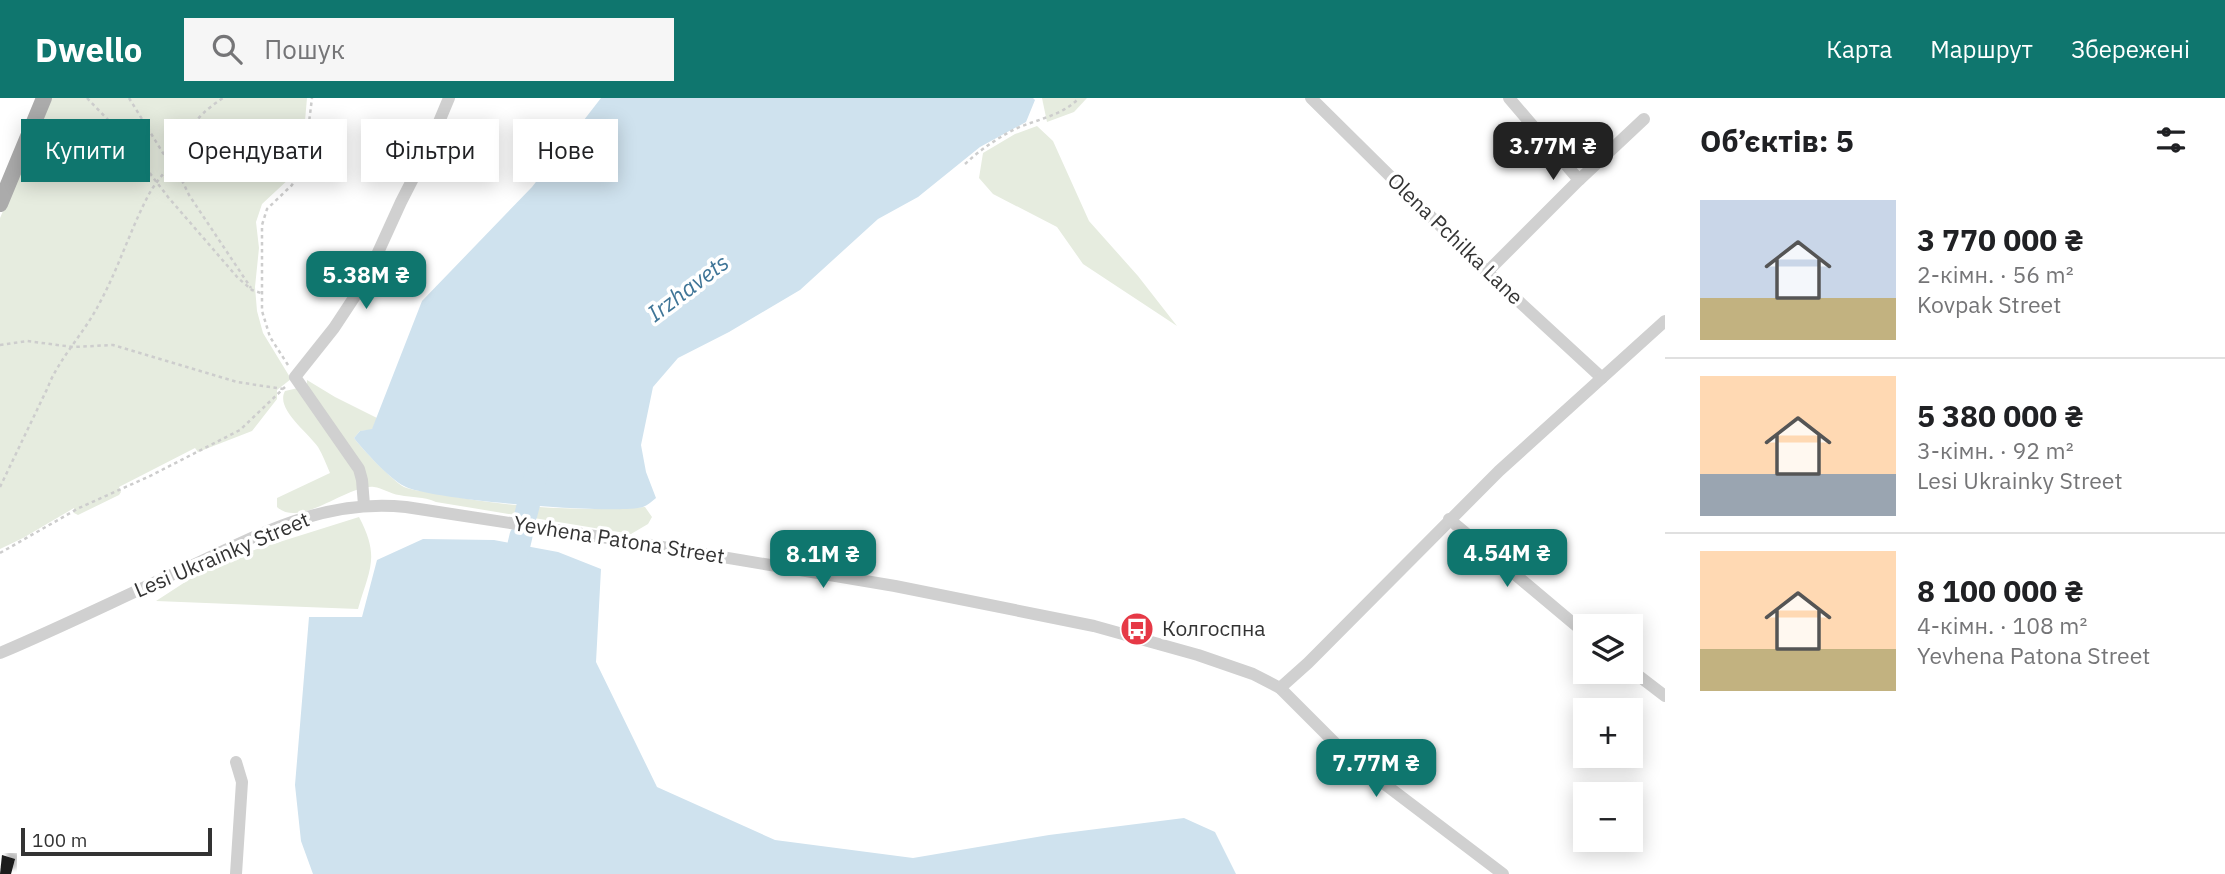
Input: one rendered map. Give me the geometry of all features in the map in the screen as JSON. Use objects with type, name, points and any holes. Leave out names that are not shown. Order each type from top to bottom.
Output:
[{"type":"main road","points":[[0,204],[44,98]]},
{"type":"street","points":[[364,505],[359,469],[295,377],[334,328],[365,281],[449,98]]},
{"type":"street","name":"Olena Pchilka Lane","points":[[1311,98],[1487,272],[1602,378]]},
{"type":"street","points":[[1509,98],[1579,180]]},
{"type":"street","points":[[1487,272],[1644,119]]},
{"type":"street","points":[[1280,688],[1308,663],[1449,519],[1665,321]]},
{"type":"street","name":"Lesi Ukrainky Street","points":[[0,653],[274,529],[314,515],[364,505]]},
{"type":"street","name":"Yevhena Patona Street","points":[[364,505],[406,507],[727,557],[1027,612],[1135,636],[1198,655],[1253,674],[1280,688],[1349,757],[1503,874]]},
{"type":"street","points":[[1449,519],[1573,623]]},
{"type":"street","points":[[1643,679],[1665,696]]},
{"type":"street","points":[[236,762],[242,782],[236,874]]},
{"type":"path","points":[[87,98],[113,125],[156,182],[238,278],[261,293]]},
{"type":"path","points":[[129,98],[164,152]]},
{"type":"path","points":[[196,119],[223,98]]},
{"type":"path","points":[[0,553],[69,513],[150,477],[240,430],[295,377],[270,337],[262,311],[263,217],[270,204],[292,185],[300,170],[306,147],[312,98]]},
{"type":"path","points":[[965,164],[980,149],[1015,129],[1069,108],[1079,98]]},
{"type":"path","points":[[0,487],[54,371],[73,347],[101,300],[143,206],[164,172]]},
{"type":"path","points":[[183,182],[253,290]]},
{"type":"path","points":[[0,345],[27,341],[73,347],[113,345],[237,382],[283,388]]},
{"type":"shaded area","points":[[52,98],[307,98],[305,119],[164,119],[164,182],[286,182],[262,204],[256,222],[259,248],[255,287],[257,311],[263,333],[291,379],[277,390],[277,399],[252,431],[198,452],[195,448],[119,487],[119,495],[78,515],[74,513],[74,508],[0,549],[0,218],[21,170],[21,182],[150,182],[150,119],[43,119]]},
{"type":"shaded area","points":[[1042,98],[1087,98],[1074,112],[1047,122]]},
{"type":"shaded area","points":[[1037,126],[1053,141],[1089,221],[1138,276],[1177,326],[1083,264],[1057,227],[993,194],[979,178],[983,153],[1015,134]]},
{"type":"shaded area","points":[[307,380],[377,418],[372,430],[360,431],[354,438],[404,487],[487,502],[540,507],[645,507],[652,517],[648,524],[631,534],[436,502],[374,487],[351,492],[311,510],[287,512],[277,507],[277,498],[330,473],[318,447],[288,413],[283,398],[285,391],[307,386]]},
{"type":"shaded area","points":[[359,517],[369,542],[371,563],[358,609],[156,601],[216,562]]},
{"type":"water","points":[[601,98],[1035,100],[1026,122],[980,147],[918,197],[878,219],[800,290],[729,332],[678,358],[653,387],[641,445],[646,472],[656,498],[647,505],[626,509],[597,509],[522,505],[448,496],[404,486],[384,471],[354,438],[360,431],[372,429],[422,301],[536,182],[618,182],[618,119],[585,119]]},
{"type":"water","points":[[423,539],[494,540],[558,552],[601,569],[596,662],[657,787],[775,840],[913,858],[1049,835],[1184,818],[1215,832],[1236,874],[313,874],[301,841],[295,785],[309,617],[362,617],[377,560]]},
{"type":"building","points":[[2,855],[15,859],[11,874],[0,874]]},
{"type":"waterway","name":"Irzhavets","points":[[526,514],[536,475]]},
{"type":"waterway","name":"Irzhavets","points":[[512,574],[521,536]]},
{"type":"place","name":"Колгоспна","points":[[1137,629]]}]
